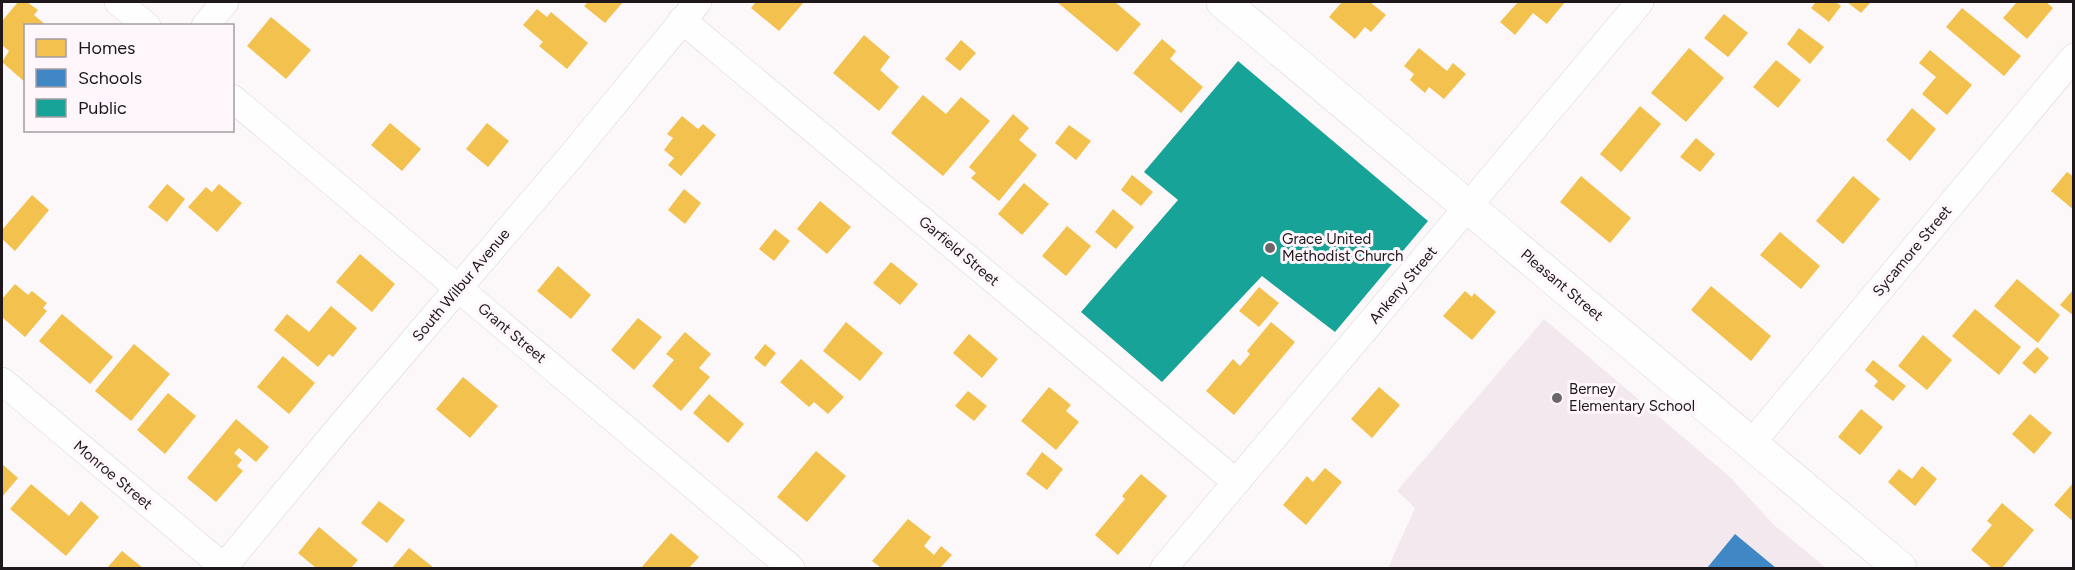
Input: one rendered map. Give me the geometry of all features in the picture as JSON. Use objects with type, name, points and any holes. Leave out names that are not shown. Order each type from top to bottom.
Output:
[{"type":"main road","name":"Pleasant Street","points":[[1223,2],[1750,445],[1900,568]]},
{"type":"street","points":[[118,2],[145,24]]},
{"type":"street","points":[[207,24],[225,2]]},
{"type":"street","name":"Ankeny Street","points":[[1164,568],[1640,2]]},
{"type":"street","name":"South Wilbur Avenue","points":[[224,568],[572,155],[690,11]]},
{"type":"street","name":"Garfield Street","points":[[690,11],[1236,483]]},
{"type":"street","name":"Sycamore Street","points":[[1750,445],[2073,57]]},
{"type":"street","name":"Grant Street","points":[[234,100],[791,568]]},
{"type":"street","name":"Monroe Street","points":[[2,381],[224,568]]},
{"type":"shaded area","name":"Berney Elementary School","points":[[1544,319],[1730,477],[1774,525],[1826,568],[1388,568],[1415,508],[1397,491]]},
{"type":"building: Homes","points":[[18,2],[27,2],[38,10],[34,15],[45,24],[24,24],[24,81],[2,62],[9,51],[2,45],[2,21]]},
{"type":"building: Homes","points":[[588,2],[623,2],[605,23],[584,6]]},
{"type":"building: Homes","points":[[756,2],[804,2],[779,31],[751,8]]},
{"type":"building: Homes","points":[[1057,2],[1115,2],[1141,24],[1117,52]]},
{"type":"building: Homes","points":[[1342,2],[1370,2],[1386,15],[1371,32],[1365,27],[1355,39],[1329,17]]},
{"type":"building: Homes","points":[[1518,2],[1565,2],[1547,24],[1533,13],[1515,35],[1500,22]]},
{"type":"building: Homes","points":[[1816,2],[1836,2],[1841,6],[1829,22],[1811,8]]},
{"type":"building: Homes","points":[[1847,2],[1871,2],[1861,13]]},
{"type":"building: Homes","points":[[2017,2],[2046,2],[2053,8],[2027,39],[2003,18]]},
{"type":"building: Homes","points":[[1962,8],[2021,56],[2004,76],[1946,27]]},
{"type":"building: Homes","points":[[537,9],[547,17],[551,12],[588,43],[567,69],[539,46],[543,42],[523,25]]},
{"type":"building: Homes","points":[[1724,14],[1748,33],[1728,57],[1704,38]]},
{"type":"building: Homes","points":[[271,17],[311,50],[286,79],[247,46]]},
{"type":"building: Homes","points":[[1799,28],[1824,47],[1810,64],[1787,44]]},
{"type":"building: Homes","points":[[864,35],[890,57],[880,70],[899,87],[879,111],[833,73]]},
{"type":"building: Homes","points":[[1162,39],[1176,51],[1170,59],[1203,87],[1181,113],[1133,73]]},
{"type":"building: Homes","points":[[961,40],[976,53],[960,71],[945,59]]},
{"type":"building: Homes","points":[[1419,48],[1447,71],[1453,63],[1466,74],[1444,99],[1429,87],[1425,93],[1410,80],[1414,74],[1404,66]]},
{"type":"building: Homes","points":[[1689,48],[1724,78],[1686,122],[1651,93]]},
{"type":"building: Homes","points":[[1930,50],[1972,85],[1947,115],[1922,94],[1936,77],[1919,63]]},
{"type":"building: Homes","points":[[1776,60],[1801,80],[1778,108],[1753,87]]},
{"type":"building: Homes","points":[[923,95],[946,114],[961,97],[990,121],[943,176],[891,133]]},
{"type":"building: Homes","points":[[1640,106],[1661,124],[1621,172],[1600,154]]},
{"type":"building: Homes","points":[[1912,108],[1936,129],[1910,161],[1886,140]]},
{"type":"building: Homes","points":[[1013,114],[1029,128],[1019,140],[1037,155],[999,201],[971,178],[976,173],[969,167]]},
{"type":"building: Homes","points":[[682,116],[698,129],[703,124],[716,135],[681,176],[668,165],[674,158],[664,150],[673,138],[667,134]]},
{"type":"building: Homes","points":[[390,123],[421,149],[402,171],[371,145]]},
{"type":"building: Homes","points":[[487,123],[509,141],[488,167],[466,149]]},
{"type":"building: Homes","points":[[1069,125],[1091,141],[1076,160],[1055,143]]},
{"type":"building: Homes","points":[[1696,138],[1715,154],[1700,172],[1680,157]]},
{"type":"building: Homes","points":[[2067,172],[2074,177],[2074,210],[2051,191]]},
{"type":"building: Homes","points":[[1132,175],[1153,192],[1141,206],[1121,190]]},
{"type":"building: Homes","points":[[1581,176],[1631,218],[1610,243],[1560,202]]},
{"type":"building: Homes","points":[[1853,176],[1880,199],[1843,244],[1816,221]]},
{"type":"building: Homes","points":[[1024,183],[1049,204],[1022,235],[998,214]]},
{"type":"building: Homes","points":[[167,184],[185,199],[167,222],[148,207]]},
{"type":"building: Homes","points":[[219,184],[242,203],[217,232],[188,207],[206,187],[212,192]]},
{"type":"building: Homes","points":[[684,189],[701,203],[685,224],[668,210]]},
{"type":"building: Homes","points":[[32,195],[49,210],[15,251],[2,239],[2,230]]},
{"type":"building: Homes","points":[[820,201],[851,227],[827,254],[797,229]]},
{"type":"building: Homes","points":[[1113,209],[1134,227],[1116,249],[1095,232]]},
{"type":"building: Homes","points":[[1067,226],[1091,246],[1066,276],[1042,256]]},
{"type":"building: Homes","points":[[775,229],[790,241],[774,261],[759,249]]},
{"type":"building: Homes","points":[[1780,232],[1820,266],[1801,289],[1760,255]]},
{"type":"building: Homes","points":[[360,254],[395,284],[372,312],[336,282]]},
{"type":"building: Homes","points":[[891,262],[918,284],[900,305],[873,283]]},
{"type":"building: Homes","points":[[558,266],[591,295],[571,319],[537,291]]},
{"type":"building: Homes","points":[[2017,279],[2060,315],[2038,343],[1994,306]]},
{"type":"building: Homes","points":[[15,284],[28,295],[32,291],[47,303],[43,308],[47,311],[25,337],[2,317],[2,299]]},
{"type":"building: Homes","points":[[1711,286],[1771,336],[1751,361],[1691,310]]},
{"type":"building: Homes","points":[[1259,287],[1279,303],[1259,327],[1239,311]]},
{"type":"building: Homes","points":[[1465,291],[1472,297],[1474,293],[1496,312],[1472,340],[1443,316]]},
{"type":"building: Homes","points":[[2072,291],[2074,293],[2074,316],[2060,305]]},
{"type":"building: Homes","points":[[331,306],[357,328],[333,357],[329,354],[318,367],[274,330],[287,314],[309,332]]},
{"type":"building: Homes","points":[[1975,309],[2021,347],[1999,375],[1952,336]]},
{"type":"building: Homes","points":[[62,314],[113,357],[90,384],[39,341]]},
{"type":"building: Homes","points":[[638,318],[662,337],[634,370],[611,350]]},
{"type":"building: Homes","points":[[846,322],[883,353],[860,381],[823,351]]},
{"type":"building: Homes","points":[[1271,322],[1295,342],[1234,415],[1206,391],[1233,359],[1240,366],[1250,354],[1247,351]]},
{"type":"building: Homes","points":[[685,332],[711,354],[699,368],[710,377],[681,411],[652,386],[674,360],[666,354]]},
{"type":"building: Homes","points":[[969,334],[998,359],[982,378],[953,353]]},
{"type":"building: Homes","points":[[1923,335],[1952,360],[1927,390],[1898,366]]},
{"type":"building: Homes","points":[[134,344],[170,374],[131,421],[95,391]]},
{"type":"building: Homes","points":[[765,344],[776,353],[765,367],[754,358]]},
{"type":"building: Homes","points":[[2037,347],[2049,358],[2035,374],[2022,363]]},
{"type":"building: Homes","points":[[283,356],[315,383],[289,414],[257,387]]},
{"type":"building: Homes","points":[[801,359],[844,397],[828,414],[814,402],[809,407],[780,382]]},
{"type":"building: Homes","points":[[1873,360],[1906,386],[1893,401],[1874,386],[1878,381],[1865,370]]},
{"type":"building: Homes","points":[[463,377],[498,406],[470,438],[436,409]]},
{"type":"building: Homes","points":[[1049,387],[1071,405],[1066,411],[1079,422],[1056,450],[1021,421]]},
{"type":"building: Homes","points":[[1379,387],[1400,405],[1372,438],[1351,419]]},
{"type":"building: Homes","points":[[968,391],[987,406],[974,421],[955,406]]},
{"type":"building: Homes","points":[[168,393],[196,416],[165,454],[137,430]]},
{"type":"building: Homes","points":[[709,394],[744,424],[728,443],[693,413]]},
{"type":"building: Homes","points":[[1861,409],[1883,427],[1860,455],[1838,437]]},
{"type":"building: Homes","points":[[2030,414],[2052,433],[2034,454],[2012,434]]},
{"type":"building: Homes","points":[[236,419],[269,447],[256,462],[239,448],[234,453],[242,460],[237,466],[243,471],[216,502],[187,478]]},
{"type":"building: Homes","points":[[816,451],[846,476],[807,522],[777,497]]},
{"type":"building: Homes","points":[[1042,452],[1063,469],[1047,490],[1026,474]]},
{"type":"building: Homes","points":[[2,464],[18,478],[2,497]]},
{"type":"building: Homes","points":[[1922,466],[1937,479],[1915,506],[1888,482],[1899,469],[1912,479]]},
{"type":"building: Homes","points":[[1325,468],[1342,482],[1306,525],[1283,505],[1307,476],[1313,482]]},
{"type":"building: Homes","points":[[1141,474],[1167,496],[1118,555],[1095,535],[1125,499],[1122,496]]},
{"type":"building: Homes","points":[[2074,482],[2074,522],[2054,505]]},
{"type":"building: Homes","points":[[31,484],[69,516],[81,501],[99,517],[66,556],[10,509]]},
{"type":"building: Homes","points":[[379,501],[405,520],[387,543],[361,523]]},
{"type":"building: Homes","points":[[2002,503],[2034,530],[2002,568],[1992,568],[1971,550],[1992,525],[1987,521]]},
{"type":"building: Homes","points":[[908,519],[931,537],[924,546],[934,555],[941,546],[952,555],[940,568],[881,568],[872,561]]},
{"type":"building: Homes","points":[[319,527],[358,560],[351,568],[316,568],[298,553]]},
{"type":"building: Homes","points":[[671,533],[699,557],[689,568],[641,568]]},
{"type":"building: Homes","points":[[409,548],[434,568],[392,568]]},
{"type":"building: Homes","points":[[122,551],[143,568],[107,568]]},
{"type":"building: Schools","points":[[1735,534],[1776,568],[1707,568]]},
{"type":"building: Public","name":"Grace United Methodist Church","points":[[1238,61],[1428,221],[1335,332],[1262,276],[1162,382],[1081,312],[1178,200],[1144,172]]},
{"type":"place","name":"Grace United Methodist Church","points":[[1270,248]]},
{"type":"place","name":"Berney Elementary School","points":[[1557,398]]}]
